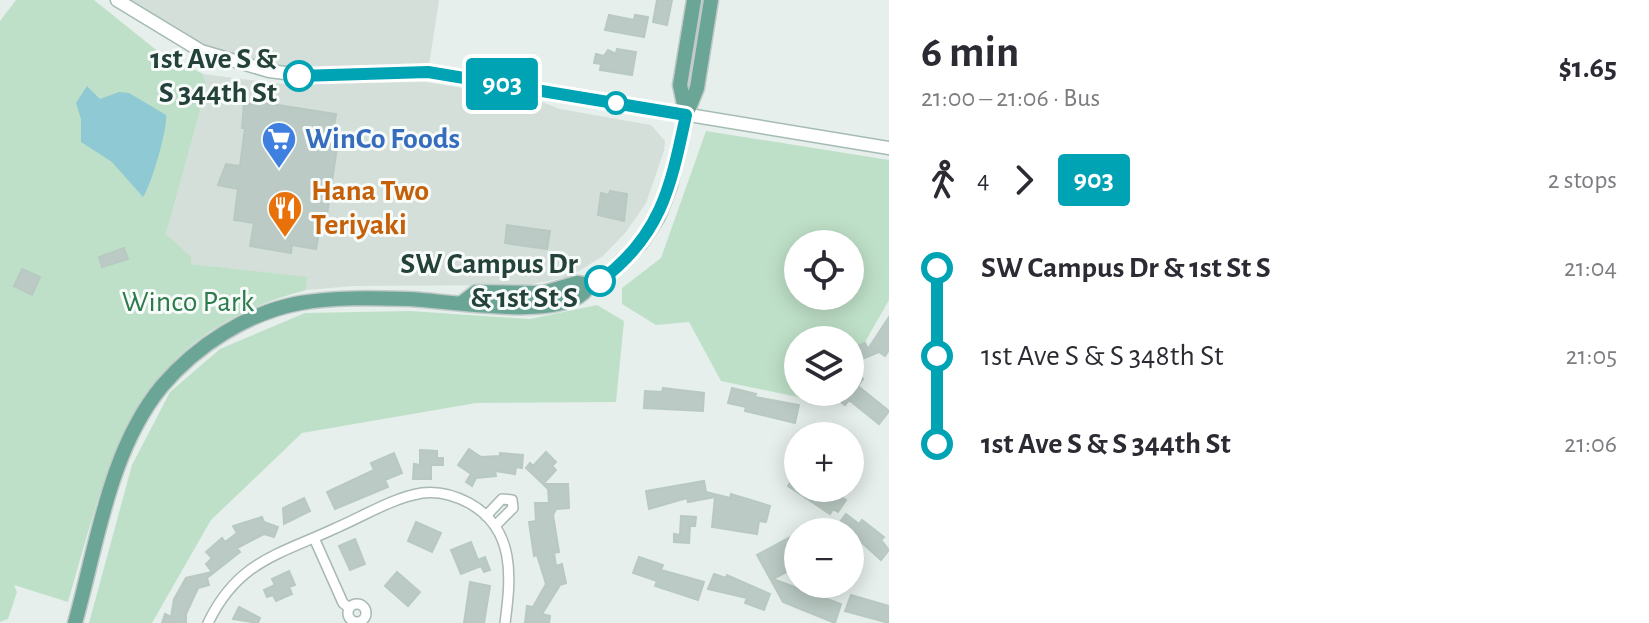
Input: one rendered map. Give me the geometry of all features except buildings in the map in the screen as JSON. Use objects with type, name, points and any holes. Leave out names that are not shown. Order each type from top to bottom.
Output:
[{"type":"main road","points":[[117,0],[201,51],[234,63],[287,75],[333,77],[428,72],[889,148]]},
{"type":"main road","points":[[686,115],[680,85],[694,0]]},
{"type":"main road","points":[[75,623],[121,460],[137,423],[163,385],[203,348],[241,323],[300,303],[364,299],[532,307],[574,298],[618,266],[651,230],[667,195],[686,115],[697,88],[711,0]]},
{"type":"street","points":[[208,623],[221,597],[251,567],[393,502],[424,493],[457,497],[490,520],[504,542],[509,565],[505,623]]},
{"type":"street","points":[[314,538],[343,603],[349,608]]},
{"type":"shaded area","points":[[117,0],[439,0],[428,72],[333,77],[234,63]]},
{"type":"shaded area","points":[[203,74],[283,84],[425,82],[534,99],[560,109],[651,125],[665,141],[664,151],[646,203],[626,232],[603,256],[569,277],[526,285],[354,286],[306,290],[308,278],[191,264],[166,234],[207,86]]},
{"type":"green space","name":"Winco Park","points":[[16,0],[94,0],[160,53],[203,74],[207,86],[166,234],[191,257],[191,264],[308,277],[306,290],[248,310],[203,337],[167,369],[139,407],[117,449],[99,496],[68,602],[14,585],[17,592],[8,619],[0,622],[0,21]]},
{"type":"green space","points":[[706,131],[889,160],[889,300],[864,344],[864,326],[784,326],[784,394],[721,381],[689,322],[656,325],[622,304],[622,288],[661,258]]},
{"type":"green space","points":[[597,305],[624,321],[616,402],[476,403],[302,433],[211,520],[152,623],[89,623],[132,465],[170,392],[220,349],[305,313],[410,311],[530,319]]},
{"type":"water","points":[[87,86],[100,99],[119,92],[129,93],[166,115],[158,157],[143,197],[112,162],[81,142],[81,119],[76,103]]},
{"type":"bus line","name":"903","points":[[299,76],[428,72],[686,115],[670,186],[658,217],[640,244],[600,281]]},
{"type":"place","name":"1st Ave S & S 344th St","points":[[299,76]]},
{"type":"place","name":"WinCo Foods","points":[[279,170]]},
{"type":"place","name":"Hana Two Teriyaki","points":[[285,239]]},
{"type":"place","name":"SW Campus Dr & 1st St S","points":[[600,281]]}]
